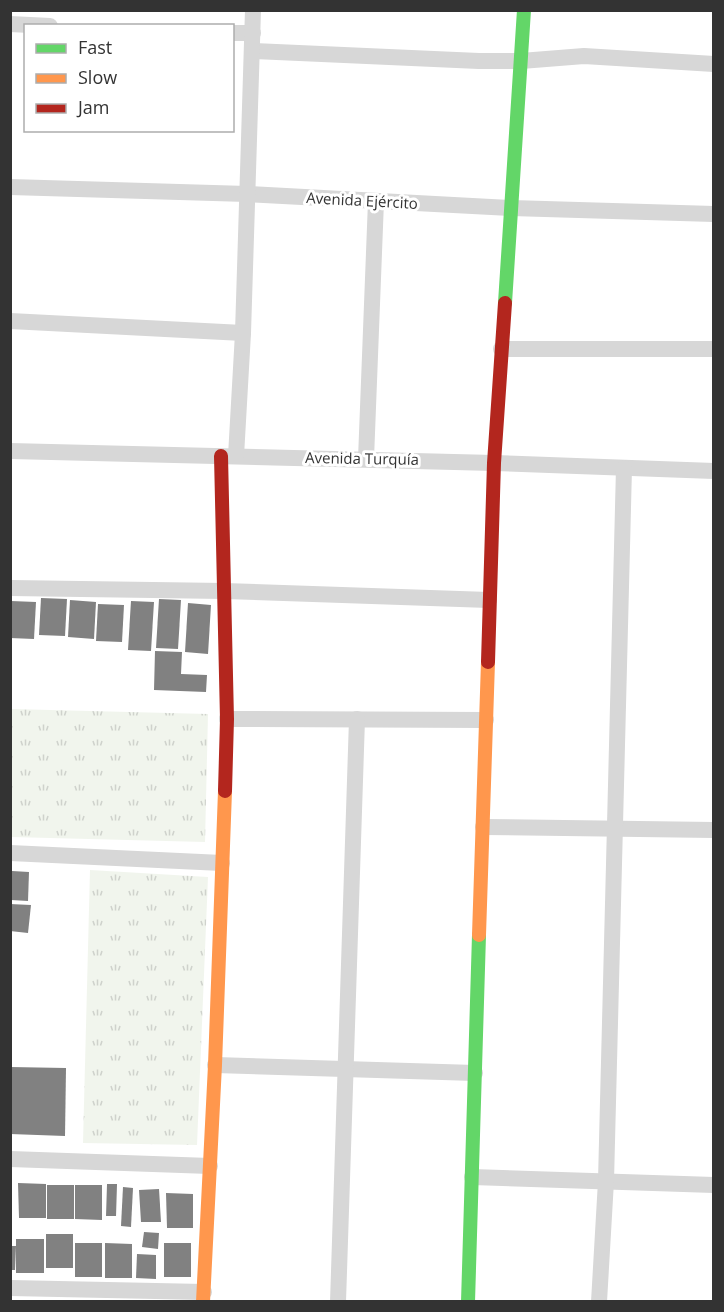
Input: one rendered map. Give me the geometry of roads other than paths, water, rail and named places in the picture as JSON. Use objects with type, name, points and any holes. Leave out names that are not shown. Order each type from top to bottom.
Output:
[{"type":"street","points":[[10,1288],[204,1297],[227,719],[224,591],[228,456],[243,333],[253,10]]},
{"type":"street","points":[[468,1302],[494,463],[524,10]]},
{"type":"street","points":[[234,33],[253,33]]},
{"type":"street","points":[[252,51],[479,61],[521,61],[584,56],[714,64]]},
{"type":"street","name":"Avenida Ejército","points":[[10,187],[247,194],[511,208],[714,214]]},
{"type":"street","points":[[366,459],[376,201]]},
{"type":"street","points":[[10,321],[243,333]]},
{"type":"street","points":[[501,349],[714,349]]},
{"type":"street","name":"Avenida Turquía","points":[[10,451],[366,459],[714,471]]},
{"type":"street","points":[[599,1302],[606,1181],[624,468]]},
{"type":"street","points":[[10,588],[224,591],[489,600]]},
{"type":"street","points":[[227,719],[486,720]]},
{"type":"street","points":[[338,1302],[357,719]]},
{"type":"street","points":[[483,827],[714,830]]},
{"type":"street","points":[[10,853],[222,863]]},
{"type":"street","points":[[215,1065],[475,1073]]},
{"type":"street","points":[[10,1159],[210,1166]]},
{"type":"street","points":[[472,1177],[714,1185]]}]
